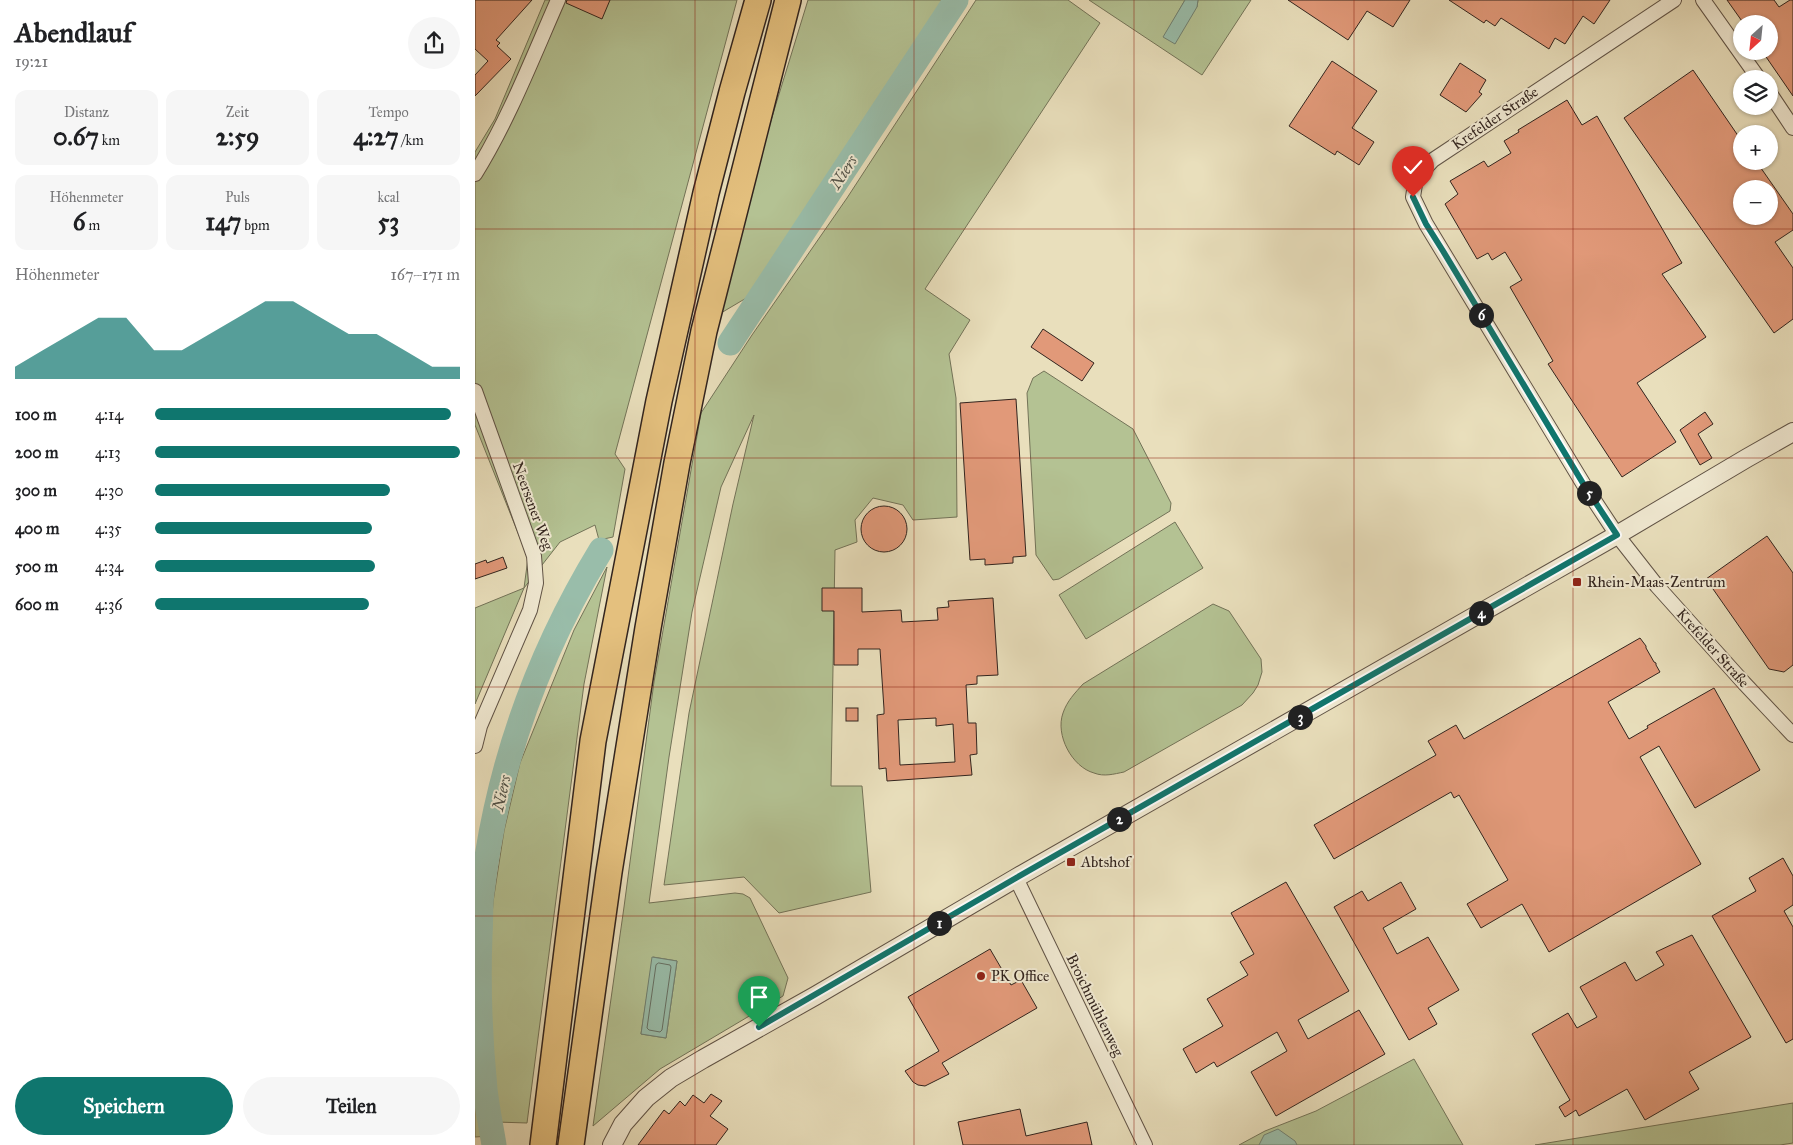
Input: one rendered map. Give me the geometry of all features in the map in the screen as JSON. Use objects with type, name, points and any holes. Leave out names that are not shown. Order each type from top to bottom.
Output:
[{"type":"highway","points":[[543,1145],[593,741],[670,353],[706,193],[758,0]]},
{"type":"highway","points":[[571,1145],[609,872],[648,628],[677,463],[704,331],[788,0]]},
{"type":"street","points":[[475,174],[513,102],[558,0]]},
{"type":"street","name":"Krefelder Straße","points":[[1674,0],[1433,160],[1417,178],[1413,197],[1426,224],[1584,485],[1617,535],[1668,598],[1793,735]]},
{"type":"street","points":[[1703,0],[1753,70]]},
{"type":"street","points":[[1778,106],[1793,128]]},
{"type":"street","name":"Neersener Weg","points":[[475,391],[532,548],[536,574],[535,592],[529,610],[479,726],[475,746]]},
{"type":"street","points":[[612,1145],[630,1115],[646,1098],[671,1078],[1793,432]]},
{"type":"street","name":"Broichmühlenweg","points":[[1016,878],[1145,1145]]},
{"type":"shaded area","points":[[545,0],[737,0],[615,454],[625,469],[613,537],[599,540],[595,525],[560,542],[524,588],[528,558],[475,425],[475,152],[495,119]]},
{"type":"shaded area","points":[[808,0],[949,0],[816,205],[748,297],[721,313],[768,130]]},
{"type":"shaded area","points":[[976,0],[1068,0],[1100,23],[925,289],[970,320],[949,354],[956,398],[957,517],[913,520],[903,505],[873,498],[855,520],[857,542],[835,550],[831,786],[862,786],[871,892],[779,913],[744,877],[664,885],[689,713],[733,504],[754,415],[721,487],[692,612],[669,757],[649,903],[735,893],[743,894],[750,898],[788,978],[783,996],[660,1069],[593,1126],[654,682],[701,413],[752,335],[847,198]],"holes":[[[653,957],[677,961],[666,1038],[641,1034]]]},
{"type":"shaded area","points":[[1089,0],[1185,0],[1164,37],[1197,7],[1198,0],[1251,0],[1202,75]]},
{"type":"shaded area","points":[[1044,371],[1133,429],[1171,503],[1170,511],[1059,579],[1053,580],[1036,555],[1027,393],[1033,378]]},
{"type":"shaded area","points":[[1175,522],[1203,568],[1086,639],[1059,595]]},
{"type":"shaded area","points":[[607,567],[584,684],[527,1123],[496,1122],[489,1080],[487,992],[493,902],[504,831],[520,763],[574,630]]},
{"type":"shaded area","points":[[524,588],[475,704],[475,608]]},
{"type":"shaded area","points":[[1213,604],[1229,611],[1261,659],[1262,672],[1253,693],[1242,705],[1124,772],[1101,775],[1086,770],[1072,757],[1063,740],[1061,731],[1063,713],[1074,694],[1083,684]]},
{"type":"shaded area","points":[[475,1017],[480,1073],[489,1136],[475,1137]]},
{"type":"shaded area","points":[[1414,1059],[1463,1145],[1239,1145],[1265,1131],[1316,1111]]},
{"type":"shaded area","points":[[1793,1103],[1793,1143],[1780,1145],[1535,1145]]},
{"type":"water","points":[[1185,0],[1198,0],[1197,7],[1175,44],[1163,37]]},
{"type":"water","points":[[652,957],[677,961],[666,1038],[641,1034]]},
{"type":"water","points":[[1278,1129],[1295,1141],[1297,1145],[1259,1145],[1264,1135]]},
{"type":"building","points":[[475,0],[532,0],[496,40],[500,43],[497,46],[511,59],[475,96],[475,75],[488,61],[475,49]]},
{"type":"building","points":[[567,0],[610,0],[602,19],[566,3]]},
{"type":"building","points":[[1288,0],[1410,0],[1393,27],[1367,11],[1348,40]]},
{"type":"building","points":[[1449,0],[1610,0],[1594,24],[1583,16],[1565,44],[1555,38],[1549,49],[1501,18],[1495,26],[1486,20],[1484,23]]},
{"type":"building","points":[[1727,0],[1774,0],[1779,7],[1793,0],[1793,96],[1778,74],[1778,70],[1775,70],[1768,60],[1778,60],[1778,15],[1738,15]]},
{"type":"building","points":[[1332,61],[1377,91],[1352,128],[1374,142],[1359,165],[1337,151],[1335,155],[1289,126]]},
{"type":"building","points":[[1460,63],[1486,80],[1479,92],[1482,94],[1466,112],[1440,95]]},
{"type":"building","points":[[1693,70],[1733,128],[1733,170],[1762,170],[1769,180],[1733,180],[1733,225],[1778,225],[1778,193],[1793,214],[1793,230],[1775,242],[1793,268],[1793,319],[1774,333],[1624,118]]},
{"type":"building","points":[[1567,100],[1582,125],[1597,116],[1682,263],[1662,274],[1706,337],[1637,383],[1676,442],[1622,477],[1548,364],[1553,361],[1510,287],[1522,280],[1505,252],[1492,260],[1488,253],[1477,259],[1445,204],[1458,194],[1450,181],[1484,161],[1488,167],[1511,153],[1504,141],[1519,132],[1518,130]]},
{"type":"building","points":[[1043,329],[1094,363],[1082,381],[1031,347]]},
{"type":"building","points":[[1016,399],[1026,556],[1013,557],[1013,563],[985,565],[985,559],[970,560],[960,403]]},
{"type":"building","points":[[1705,412],[1713,424],[1698,434],[1712,458],[1700,465],[1680,430]]},
{"type":"building","points":[[879,506],[889,506],[903,516],[907,529],[903,542],[897,548],[889,552],[879,552],[865,542],[861,534],[861,524],[871,510]]},
{"type":"building","points":[[1767,536],[1793,573],[1793,665],[1784,672],[1769,669],[1706,579]]},
{"type":"building","points":[[503,557],[507,568],[475,579],[475,564],[486,560],[487,563]]},
{"type":"building","points":[[822,588],[862,588],[862,612],[901,610],[902,622],[938,620],[937,608],[949,607],[948,601],[993,598],[998,675],[977,676],[977,684],[966,685],[968,723],[976,723],[977,754],[970,755],[972,775],[887,781],[886,768],[879,769],[877,715],[884,714],[880,649],[858,649],[858,665],[834,665],[834,611],[822,611]],"holes":[[[936,718],[936,726],[953,724],[955,762],[900,765],[898,720]]]},
{"type":"building","points":[[1640,638],[1660,672],[1608,702],[1629,739],[1648,728],[1647,726],[1714,688],[1760,770],[1695,808],[1659,746],[1640,757],[1701,864],[1549,952],[1522,904],[1481,928],[1467,904],[1508,880],[1459,795],[1454,798],[1451,792],[1334,859],[1314,825],[1436,755],[1428,741],[1456,725],[1464,739]]},
{"type":"building","points":[[846,708],[858,708],[858,721],[846,721]]},
{"type":"building","points":[[1783,858],[1793,876],[1793,905],[1784,911],[1793,927],[1793,1039],[1786,1043],[1712,916],[1756,891],[1749,878]]},
{"type":"building","points":[[1286,882],[1349,991],[1298,1020],[1308,1039],[1359,1010],[1385,1054],[1276,1116],[1251,1072],[1287,1051],[1277,1032],[1217,1067],[1214,1062],[1196,1073],[1183,1049],[1223,1026],[1207,999],[1248,975],[1240,962],[1254,954],[1231,913]]},
{"type":"building","points":[[1401,882],[1416,909],[1383,928],[1397,954],[1428,937],[1459,990],[1428,1008],[1437,1024],[1409,1040],[1334,907],[1362,891],[1368,901]]},
{"type":"building","points":[[1692,935],[1751,1037],[1689,1072],[1699,1089],[1645,1120],[1627,1089],[1579,1116],[1576,1110],[1565,1117],[1559,1107],[1570,1100],[1532,1034],[1568,1013],[1577,1028],[1597,1017],[1580,987],[1625,962],[1636,981],[1664,965],[1656,952]]},
{"type":"building","points":[[990,949],[1011,985],[1021,980],[1037,1008],[942,1063],[949,1074],[925,1086],[918,1085],[913,1082],[905,1071],[939,1051],[908,997]]},
{"type":"building","points":[[711,1094],[722,1101],[710,1116],[728,1129],[716,1145],[638,1145],[664,1110],[669,1114],[680,1101],[685,1106],[693,1095],[704,1103]]},
{"type":"building","points":[[1020,1109],[1026,1136],[1087,1122],[1092,1145],[963,1145],[958,1122]]},
{"type":"waterway","name":"Niers","points":[[730,343],[956,0]]},
{"type":"waterway","name":"Niers","points":[[494,1145],[485,1089],[479,993],[479,954],[482,893],[497,803],[523,715],[539,673],[557,631],[601,550]]},
{"type":"waterway","name":"Niers","points":[[475,893],[482,895]]},
{"type":"place","name":"Rhein-Maas-Zentrum","points":[[1577,582]]},
{"type":"place","name":"Abtshof","points":[[1071,862]]},
{"type":"place","name":"PK Office","points":[[981,976]]},
{"type":"route","points":[[759,1027],[1617,535],[1584,485],[1426,224],[1413,197]]}]
